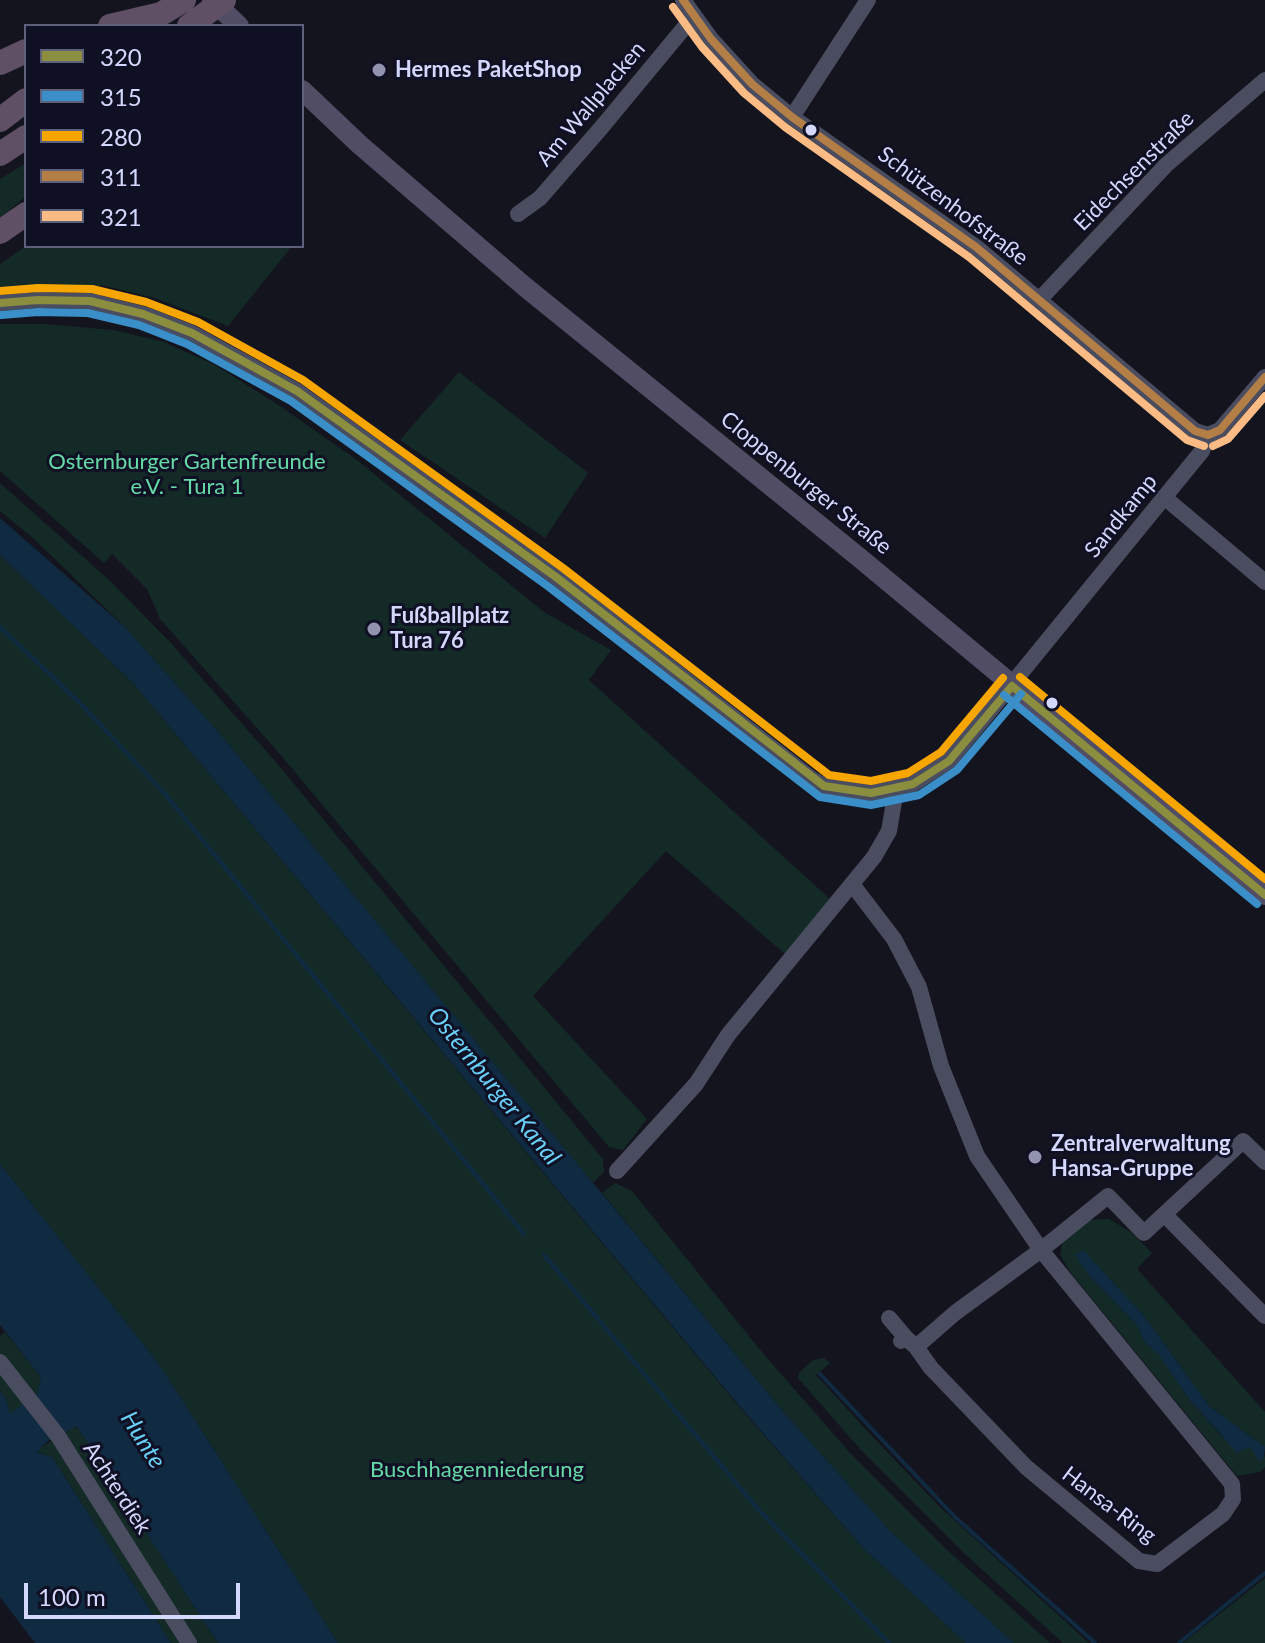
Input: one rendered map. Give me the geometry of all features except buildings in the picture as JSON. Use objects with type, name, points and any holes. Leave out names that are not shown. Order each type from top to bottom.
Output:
[{"type":"highway","points":[[99,24],[122,7],[125,0]]},
{"type":"highway","points":[[122,24],[150,0]]},
{"type":"highway","points":[[118,24],[224,0]]},
{"type":"highway","points":[[0,62],[24,52]]},
{"type":"highway","points":[[0,120],[24,102]]},
{"type":"highway","points":[[0,154],[24,138]]},
{"type":"highway","points":[[0,232],[24,215]]},
{"type":"main road","points":[[192,9],[211,24]]},
{"type":"main road","points":[[192,9],[233,24]]},
{"type":"main road","name":"Cloppenburger Straße","points":[[310,102],[524,286],[849,549],[1265,895]]},
{"type":"street","name":"Schützenhofstraße","points":[[683,0],[693,17],[752,84],[792,117],[941,221],[1040,299],[1195,431],[1208,435]]},
{"type":"street","points":[[792,117],[868,0]]},
{"type":"street","name":"Am Wallplacken","points":[[518,214],[540,198],[693,17]]},
{"type":"street","name":"Eidechsenstraße","points":[[1040,299],[1166,165],[1265,80]]},
{"type":"street","points":[[0,303],[90,301],[143,314],[192,333],[297,391],[384,452],[556,577],[812,779],[824,786],[853,791],[871,793],[896,790],[886,838],[728,1035],[696,1084],[617,1171]]},
{"type":"street","name":"Sandkamp","points":[[896,790],[913,784],[949,761],[1202,451],[1208,435],[1220,430],[1265,377]]},
{"type":"street","points":[[1164,497],[1265,582]]},
{"type":"street","name":"Hansa-Ring","points":[[852,884],[894,939],[919,987],[941,1066],[977,1156],[1041,1250],[1232,1484],[1233,1499],[1223,1514],[1157,1564],[1139,1561],[1026,1467],[941,1380],[889,1318]]},
{"type":"street","points":[[908,1342],[955,1313],[1108,1196],[1144,1233],[1243,1141],[1265,1162]]},
{"type":"street","points":[[1165,1215],[1265,1316]]},
{"type":"street","name":"Achterdiek","points":[[0,1362],[58,1436],[189,1643]]},
{"type":"green space","points":[[24,164],[24,198],[0,218],[0,179]]},
{"type":"green space","points":[[24,247],[290,248],[228,326],[155,298],[101,285],[93,292],[0,291],[0,264]]},
{"type":"green space","name":"Osternburger Gartenfreunde e.V. - Tura 1","points":[[0,324],[114,330],[164,342],[215,365],[277,404],[357,460],[544,612],[611,650],[589,680],[830,899],[785,954],[666,851],[533,996],[647,1119],[623,1150],[609,1147],[279,753],[160,619],[147,589],[112,554],[104,563],[0,471]]},
{"type":"green space","points":[[459,372],[588,473],[545,538],[400,440]]},
{"type":"green space","points":[[0,483],[108,579],[170,642],[281,768],[603,1159],[604,1172],[593,1183],[220,734],[125,627],[33,538],[0,511]]},
{"type":"green space","name":"Buschhagenniederung","points":[[0,555],[133,683],[742,1410],[864,1549],[966,1643],[338,1643],[159,1364],[0,1164]]},
{"type":"green space","points":[[615,1183],[632,1191],[761,1351],[851,1454],[945,1548],[1050,1643],[1014,1643],[890,1531],[786,1415],[602,1193]]},
{"type":"green space","points":[[1109,1219],[1131,1232],[1152,1253],[1137,1269],[1265,1412],[1265,1447],[1209,1406],[1145,1317],[1094,1262],[1090,1277],[1136,1324],[1144,1341],[1159,1354],[1189,1399],[1223,1438],[1250,1447],[1264,1458],[1265,1454],[1265,1467],[1260,1472],[1237,1476],[1071,1273],[1060,1255],[1063,1240],[1087,1220]]},
{"type":"green space","points":[[5,1332],[41,1377],[37,1394],[10,1415],[6,1399],[0,1391],[0,1336]]},
{"type":"green space","points":[[824,1358],[830,1363],[816,1375],[869,1433],[940,1507],[1089,1643],[1063,1643],[965,1554],[861,1450],[798,1378],[799,1373],[813,1360]]},
{"type":"green space","points":[[71,1428],[78,1428],[218,1643],[171,1643],[52,1457],[36,1451]]},
{"type":"green space","points":[[1265,1578],[1265,1643],[1183,1643]]},
{"type":"water","name":"Osternburger Kanal","points":[[0,518],[125,627],[220,734],[786,1415],[890,1531],[1014,1643],[966,1643],[864,1549],[742,1409],[133,683],[0,555]]},
{"type":"water","name":"Hunte","points":[[0,1164],[159,1364],[338,1643],[218,1643],[75,1427],[48,1441],[37,1452],[52,1457],[171,1643],[35,1643],[0,1597],[0,1391],[10,1414],[37,1394],[41,1377],[0,1325]]},
{"type":"water","points":[[1084,1251],[1145,1317],[1209,1406],[1265,1447],[1260,1462],[1250,1447],[1237,1453],[1189,1399],[1159,1355],[1144,1341],[1136,1324],[1090,1277],[1075,1254]]},
{"type":"waterway","points":[[0,627],[81,704],[165,794],[524,1234]]},
{"type":"waterway","points":[[544,1255],[758,1509],[889,1643]]},
{"type":"waterway","points":[[820,1374],[955,1517],[1095,1643]]},
{"type":"waterway","points":[[1179,1643],[1265,1573]]},
{"type":"transit line","name":"311","points":[[683,0],[711,39],[752,84],[792,117],[976,247],[1195,431],[1208,435]]},
{"type":"transit line","name":"321","points":[[673,7],[702,47],[744,93],[785,127],[969,257],[1187,440],[1204,446]]},
{"type":"transit line","name":"280","points":[[0,291],[92,289],[146,302],[198,322],[303,380],[563,568],[829,775],[871,781],[908,773],[941,752],[1003,678]]},
{"type":"transit line","name":"320","points":[[0,303],[90,301],[143,314],[192,333],[297,391],[556,577],[824,786],[871,793],[913,784],[949,761],[1012,686]]},
{"type":"transit line","name":"315","points":[[1,315],[88,313],[139,325],[187,344],[291,401],[549,587],[820,797],[871,805],[919,795],[957,770],[1021,694]]},
{"type":"transit line","name":"311","points":[[1208,435],[1220,430],[1265,377]]},
{"type":"transit line","name":"321","points":[[1213,446],[1228,439],[1265,396]]},
{"type":"transit line","name":"280","points":[[1020,677],[1265,879]]},
{"type":"transit line","name":"320","points":[[1012,686],[1265,895]]},
{"type":"transit line","name":"315","points":[[1004,695],[1257,904]]},
{"type":"place","name":"Hermes PaketShop","points":[[379,70]]},
{"type":"place","name":"Fußballplatz Tura 76","points":[[374,629]]},
{"type":"place","name":"Zentralverwaltung Hansa-Gruppe","points":[[1035,1157]]}]
